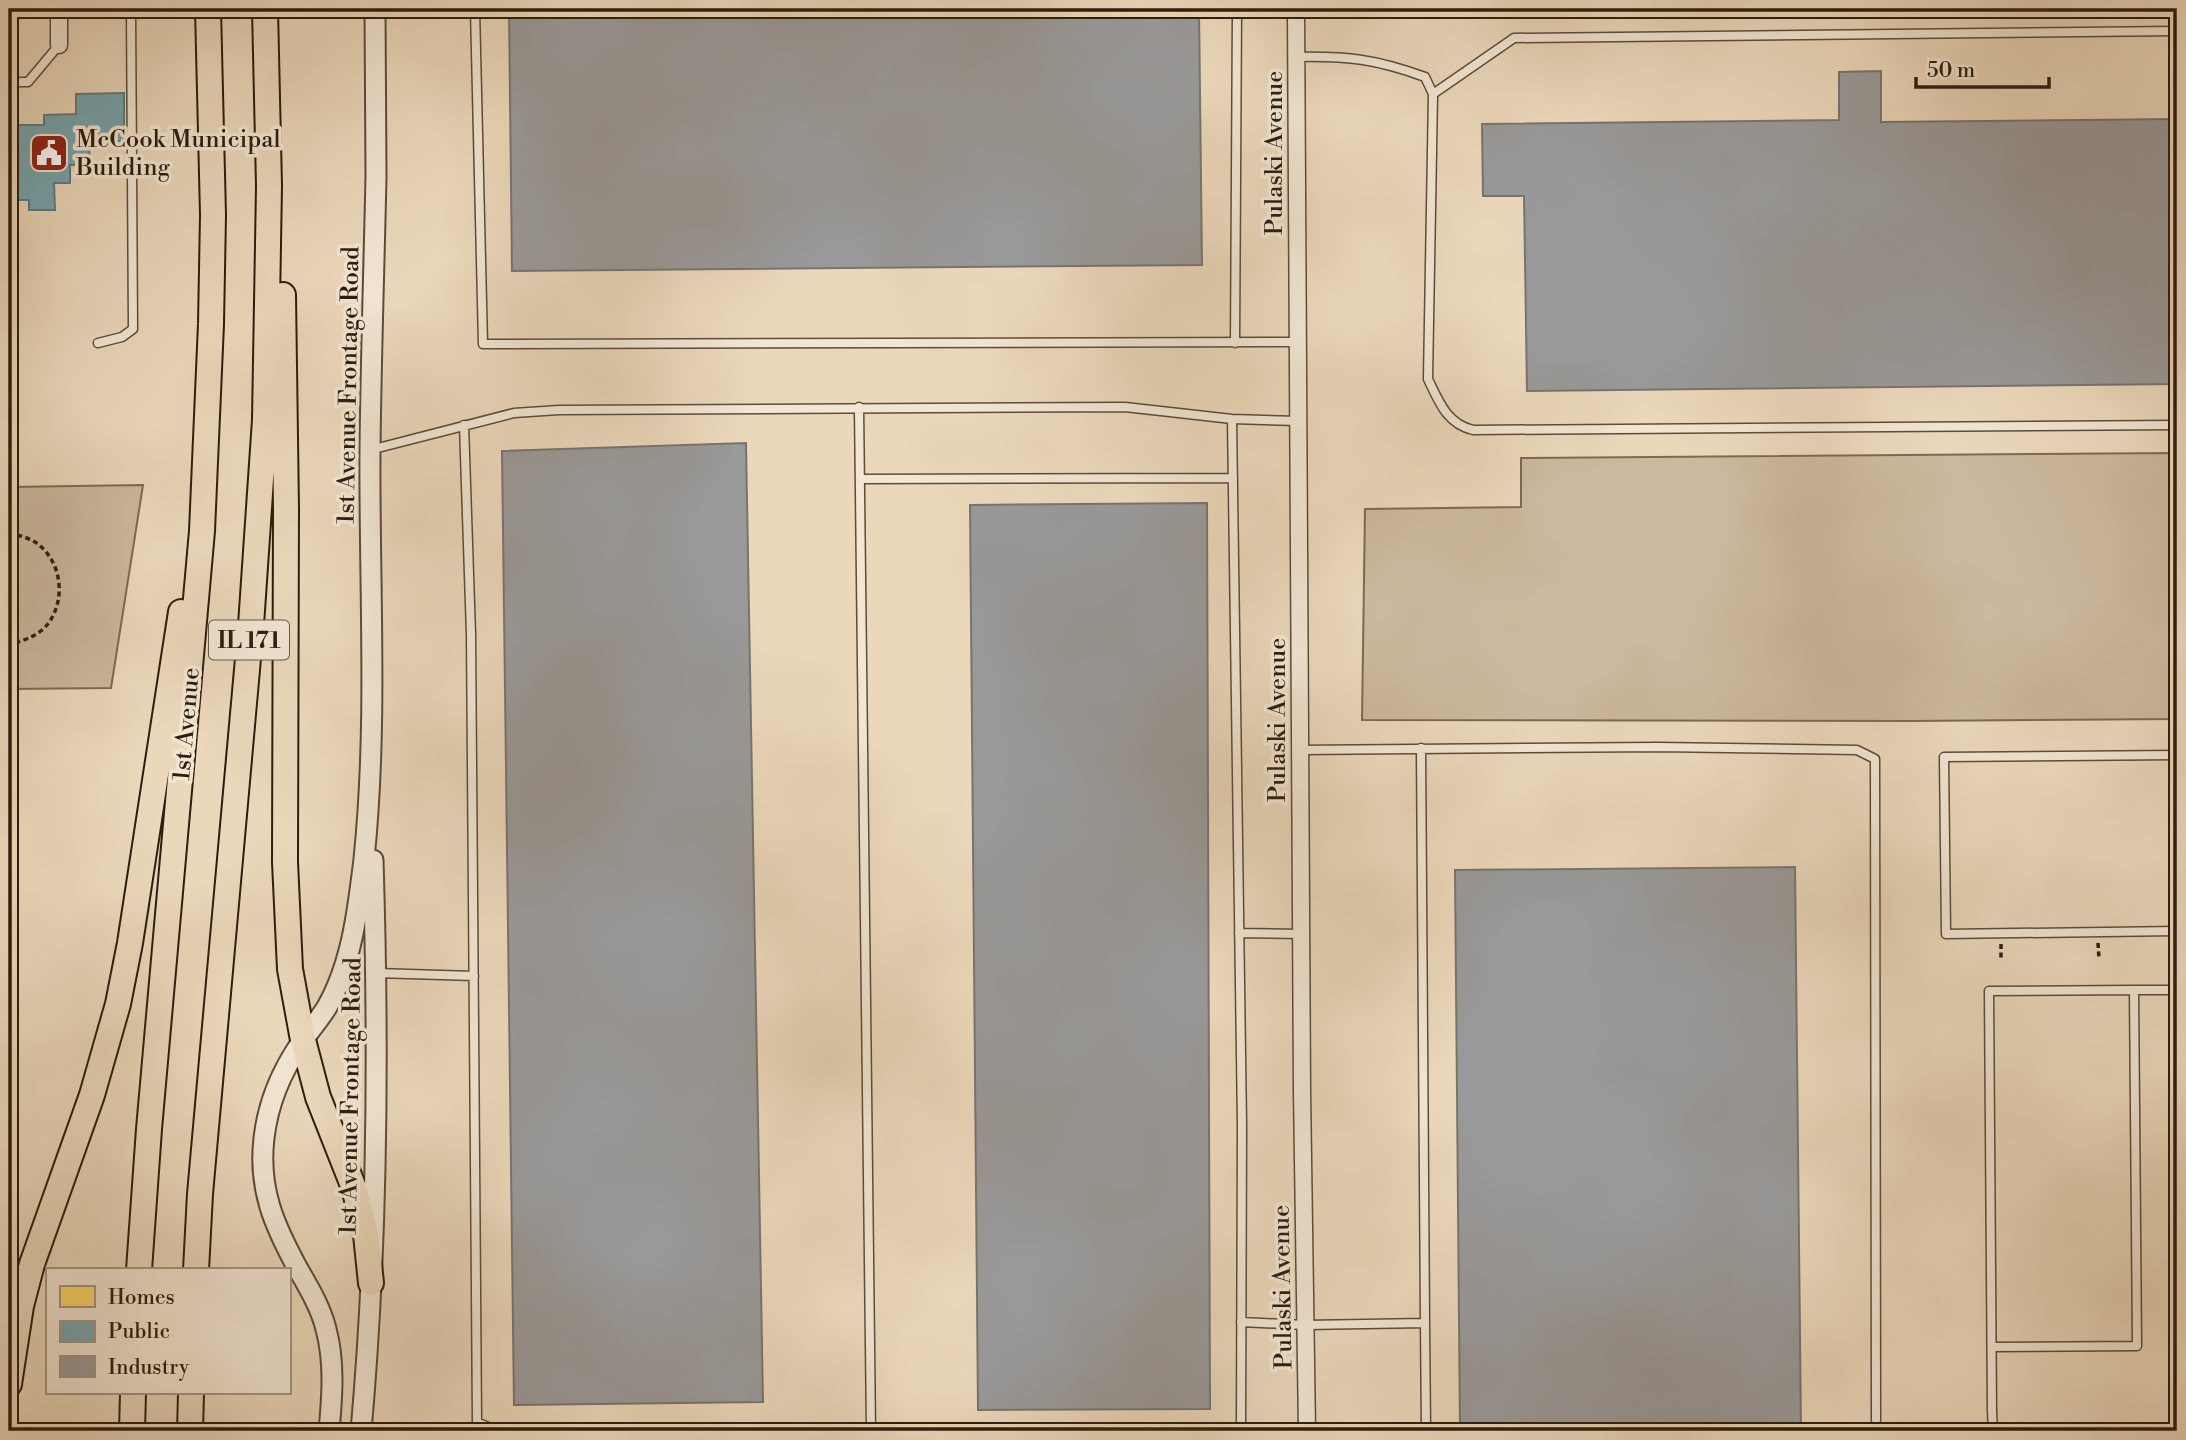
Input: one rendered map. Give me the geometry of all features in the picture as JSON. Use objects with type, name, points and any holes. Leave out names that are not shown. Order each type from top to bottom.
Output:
[{"type":"main road","name":"1st Avenue","points":[[139,1268],[150,1116],[196,610],[207,434],[213,215],[208,9]]},
{"type":"main road","name":"IL 171","points":[[196,1268],[202,1169],[251,625],[265,420],[269,187],[265,9]]},
{"type":"main road","points":[[267,83],[280,225],[284,309],[286,916],[290,969],[303,1040],[318,1097],[354,1188],[366,1235],[371,1283]]},
{"type":"main road","points":[[9,1384],[21,1306],[32,1264],[92,1095],[118,1004],[195,530],[207,434]]},
{"type":"main road","points":[[132,1431],[133,1394]]},
{"type":"main road","points":[[190,1431],[191,1394]]},
{"type":"street","points":[[59,9],[59,46]]},
{"type":"street","name":"1st Avenue Frontage Road","points":[[360,1431],[374,1210],[376,973],[370,761],[370,450],[376,174],[374,9]]},
{"type":"street","name":"Pulaski Avenue","points":[[1296,9],[1301,934],[1307,1431]]},
{"type":"street","name":"1st Avenue Frontage Road","points":[[329,1431],[331,1367],[326,1329],[314,1298],[274,1224],[265,1196],[262,1167],[264,1136],[273,1096],[290,1059],[327,1007],[343,973],[353,935],[364,859],[370,761]]},
{"type":"lane","points":[[98,343],[122,337],[133,329],[131,9]]},
{"type":"lane","points":[[475,9],[483,344],[1298,342]]},
{"type":"lane","points":[[1235,342],[1237,9]]},
{"type":"lane","points":[[1433,94],[1514,38],[2177,31]]},
{"type":"lane","points":[[9,82],[29,82],[59,46]]},
{"type":"lane","points":[[1296,57],[1343,56],[1388,64],[1425,77],[1433,94],[1428,379],[1442,408],[1460,427],[1473,430],[2177,425]]},
{"type":"lane","points":[[859,407],[871,1431]]},
{"type":"lane","points":[[370,450],[514,413],[559,410],[1125,407],[1232,419],[1298,421]]},
{"type":"lane","points":[[1232,419],[1242,1125],[1241,1429],[1235,1431]]},
{"type":"lane","points":[[464,425],[471,634],[477,1422],[497,1431]]},
{"type":"lane","points":[[860,479],[1233,478]]},
{"type":"lane","points":[[1300,750],[1658,747],[1857,750],[1875,759],[1876,1420]]},
{"type":"lane","points":[[1421,748],[1426,1431]]},
{"type":"lane","points":[[2177,754],[1944,757],[1946,933],[2177,931]]},
{"type":"lane","points":[[1239,933],[1301,934]]},
{"type":"lane","points":[[376,973],[474,976]]},
{"type":"lane","points":[[1992,1347],[2137,1346],[2134,990]]},
{"type":"lane","points":[[1993,1431],[1989,991],[2177,990]]},
{"type":"lane","points":[[1241,1322],[1305,1325],[1425,1323]]},
{"type":"path","points":[[9,533],[32,540],[45,550],[56,571],[60,593],[54,613],[46,626],[30,638],[9,645]]},
{"type":"shaded area","points":[[2177,453],[2177,719],[1362,720],[1365,509],[1521,507],[1521,458]]},
{"type":"shaded area","points":[[143,485],[111,688],[9,689],[9,487]]},
{"type":"building: Homes","points":[[9,9],[15,9],[15,28],[9,28]]},
{"type":"building: Public","name":"McCook Municipal Building","points":[[124,93],[124,141],[89,142],[90,165],[70,165],[70,183],[54,183],[55,210],[29,210],[29,200],[9,200],[9,125],[44,125],[44,115],[76,114],[76,94]]},
{"type":"building: Industry","points":[[509,9],[1199,9],[1202,265],[512,271]]},
{"type":"building: Industry","points":[[1881,71],[1881,122],[2177,119],[2177,384],[1527,391],[1524,196],[1483,196],[1482,124],[1839,120],[1839,72]]},
{"type":"building: Industry","points":[[746,443],[763,1402],[514,1405],[502,451]]},
{"type":"building: Industry","points":[[1207,503],[1210,1409],[978,1410],[970,505]]},
{"type":"building: Industry","points":[[1795,867],[1801,1431],[1460,1431],[1455,870]]},
{"type":"place","name":"McCook Municipal Building","points":[[49,153]]}]
